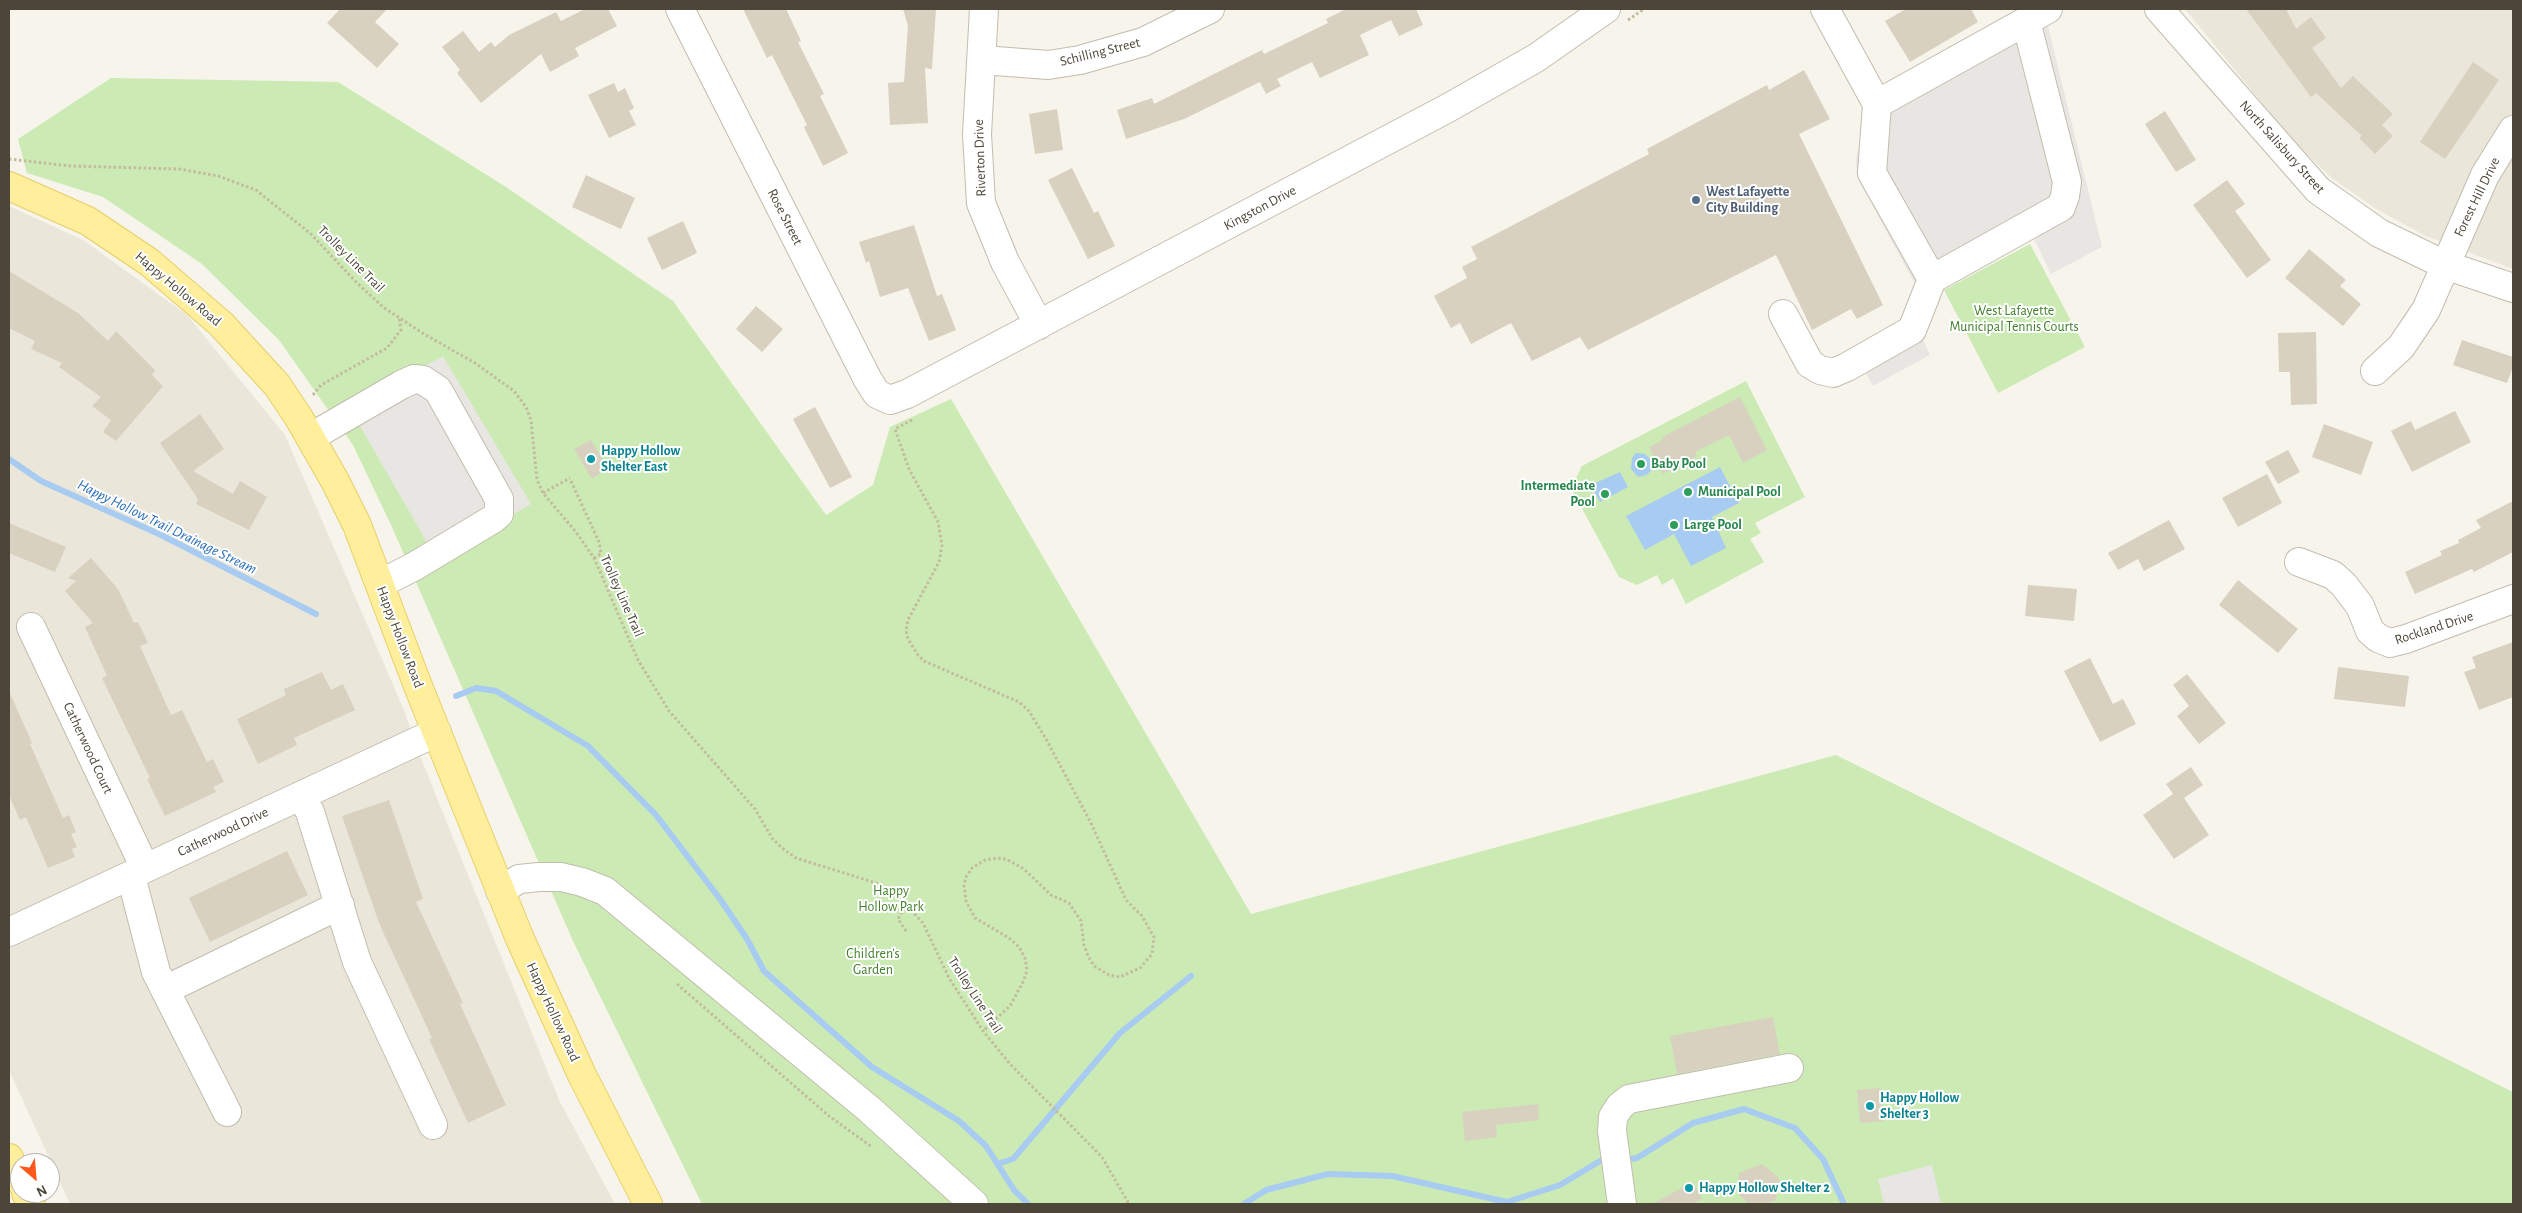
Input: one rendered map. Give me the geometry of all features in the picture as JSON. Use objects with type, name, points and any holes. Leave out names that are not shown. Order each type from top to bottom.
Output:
[{"type":"main road","name":"Happy Hollow Road","points":[[9,186],[88,222],[149,262],[221,324],[319,433],[500,891],[582,1075],[648,1204]]},
{"type":"street","name":"Rose Street","points":[[680,9],[868,380],[877,394],[890,400],[914,405]]},
{"type":"street","name":"Riverton Drive","points":[[984,9],[978,134],[982,203],[1004,262],[1039,325]]},
{"type":"street","name":"Schilling Street","points":[[983,60],[1048,65],[1080,60],[1143,42],[1210,9]]},
{"type":"street","points":[[1825,9],[1877,104],[1872,174],[1932,279]]},
{"type":"street","name":"North Salisbury Street","points":[[2159,9],[2318,190],[2379,233],[2445,265],[2513,288]]},
{"type":"street","points":[[1783,314],[1810,364],[1820,370],[1833,373],[1856,363],[1912,330],[1932,279],[2060,207],[2065,196],[2067,182],[2037,15],[1877,104]]},
{"type":"street","name":"Kingston Drive","points":[[914,405],[1039,325],[1448,108],[1536,58],[1614,17]]},
{"type":"street","name":"Forest Hill Drive","points":[[2375,371],[2401,347],[2426,310],[2484,175],[2513,130]]},
{"type":"street","points":[[319,433],[401,385],[414,379],[423,380],[438,390],[499,499],[498,514],[493,519],[416,566],[380,584]]},
{"type":"street","name":"Rockland Drive","points":[[2299,562],[2327,572],[2344,584],[2360,606],[2370,631],[2378,638],[2390,643],[2406,639],[2513,599]]},
{"type":"street","name":"Catherwood Court","points":[[31,627],[138,872],[156,972],[227,1112]]},
{"type":"street","name":"Catherwood Drive","points":[[9,932],[437,732]]},
{"type":"street","points":[[301,796],[310,812],[357,962],[433,1125]]},
{"type":"street","points":[[500,891],[519,879],[561,877],[582,882],[604,891],[869,1109],[974,1204]]},
{"type":"street","points":[[165,990],[340,905]]},
{"type":"street","points":[[1622,1204],[1613,1146],[1613,1117],[1620,1106],[1629,1099],[1788,1068]]},
{"type":"path","points":[[1614,17],[1644,9]]},
{"type":"path","name":"Trolley Line Trail","points":[[9,160],[70,166],[179,169],[218,176],[256,190],[304,228],[356,282],[399,317],[475,364],[514,391],[526,407],[531,420],[537,480],[542,493],[576,532],[594,558],[638,660],[660,698],[681,727],[708,754],[755,808],[772,838],[796,858],[876,883],[906,904],[923,923],[949,978],[983,1031],[1010,1064],[1102,1157],[1129,1204]]},
{"type":"path","points":[[319,433],[311,400],[314,391],[387,348],[401,330],[399,317]]},
{"type":"path","points":[[914,405],[895,429],[909,469],[938,522],[942,545],[939,562],[908,620],[906,630],[908,639],[918,655],[924,660],[1019,702],[1029,711],[1091,824],[1126,900],[1142,916],[1154,937],[1152,954],[1140,968],[1120,976],[1109,975],[1094,966],[1088,956],[1084,945],[1081,920],[1070,903],[1051,895],[1024,870],[1006,859],[985,860],[972,868],[966,877],[964,885],[966,902],[975,918],[1009,938],[1019,947],[1025,958],[1027,970],[1024,980],[1010,1006],[983,1031]]},
{"type":"path","points":[[542,493],[571,479],[599,542],[601,554],[594,558]]},
{"type":"path","points":[[906,904],[898,919],[906,931]]},
{"type":"shaded area","points":[[2185,9],[2513,9],[2513,269],[2426,236],[2378,210],[2333,179],[2294,142]]},
{"type":"shaded area","points":[[2047,22],[2102,247],[2051,274],[2032,235],[1933,290],[1921,336],[1930,355],[1873,386],[1854,351],[1918,316],[1921,295],[1857,177],[1856,160],[1864,123]]},
{"type":"shaded area","points":[[9,206],[83,240],[187,315],[285,435],[404,710],[422,761],[559,1100],[615,1204],[70,1204],[60,1182],[60,1153],[47,1153],[9,1070]]},
{"type":"shaded area","points":[[443,356],[531,504],[437,560],[349,407]]},
{"type":"shaded area","points":[[1932,1165],[1941,1204],[1884,1204],[1878,1179]]},
{"type":"green space","name":"Happy Hollow Park","points":[[111,78],[338,82],[506,187],[673,301],[826,515],[873,485],[890,427],[951,399],[1251,914],[1836,755],[2513,1092],[2513,1204],[702,1204],[573,941],[392,527],[353,445],[279,340],[202,264],[103,197],[27,173],[18,139]]},
{"type":"green space","name":"West Lafayette Municipal Tennis Courts","points":[[2030,244],[2085,347],[1998,393],[1944,290]]},
{"type":"green space","name":"Municipal Pool","points":[[1746,381],[1805,497],[1755,523],[1761,533],[1750,539],[1764,562],[1686,604],[1673,578],[1662,585],[1657,575],[1637,585],[1619,577],[1571,488],[1582,466]]},
{"type":"water","name":"Baby Pool","points":[[1636,453],[1645,454],[1650,459],[1652,470],[1646,475],[1638,477],[1631,469],[1632,458]]},
{"type":"water","name":"Large Pool","points":[[1720,467],[1739,503],[1712,517],[1726,548],[1691,566],[1674,534],[1645,550],[1626,516]]},
{"type":"water","name":"Intermediate Pool","points":[[1620,472],[1628,487],[1600,502],[1591,485]]},
{"type":"building","points":[[340,9],[387,9],[375,22],[399,44],[377,68],[327,23]]},
{"type":"building","points":[[585,9],[608,9],[617,26],[575,48],[579,56],[550,72],[541,54],[481,103],[457,73],[460,70],[442,47],[463,31],[479,52],[491,42],[495,47],[509,35],[556,12],[561,21]]},
{"type":"building","points":[[743,9],[786,9],[801,41],[798,42],[824,94],[820,96],[848,153],[823,166],[804,127],[807,125],[772,55],[767,58]]},
{"type":"building","points":[[903,9],[936,9],[932,69],[925,68],[928,123],[890,125],[888,83],[904,82],[908,26]]},
{"type":"building","points":[[1346,9],[1416,9],[1423,25],[1399,36],[1391,20],[1360,35],[1369,55],[1320,78],[1312,62],[1277,79],[1281,86],[1266,94],[1260,82],[1184,119],[1126,139],[1117,110],[1152,98],[1154,104],[1262,50],[1264,54],[1328,23],[1326,19]]},
{"type":"building","points":[[1906,9],[1971,9],[1978,22],[1910,62],[1885,21]]},
{"type":"building","points":[[2246,9],[2286,9],[2296,29],[2311,17],[2326,38],[2312,48],[2341,88],[2353,76],[2393,114],[2382,125],[2393,136],[2375,154],[2359,138],[2362,136],[2316,93],[2311,97]]},
{"type":"building","points":[[2473,62],[2499,80],[2445,159],[2420,142]]},
{"type":"building","name":"West Lafayette City Building","points":[[1804,70],[1830,119],[1799,134],[1883,305],[1857,319],[1851,309],[1812,330],[1776,255],[1588,350],[1580,337],[1532,361],[1511,323],[1471,344],[1460,323],[1451,328],[1434,296],[1467,278],[1462,267],[1477,259],[1471,247],[1649,154],[1647,149],[1767,85],[1769,90]]},
{"type":"building","points":[[614,83],[618,92],[625,88],[634,108],[629,111],[636,125],[609,138],[588,95]]},
{"type":"building","points":[[1057,109],[1063,150],[1035,154],[1029,114]]},
{"type":"building","points":[[2165,111],[2196,160],[2176,172],[2145,124]]},
{"type":"building","points":[[1072,168],[1094,213],[1098,211],[1115,246],[1088,259],[1048,180]]},
{"type":"building","points":[[586,175],[635,198],[621,229],[572,207]]},
{"type":"building","points":[[2227,180],[2245,204],[2235,211],[2271,260],[2247,278],[2193,205]]},
{"type":"building","points":[[683,221],[697,253],[662,270],[647,238]]},
{"type":"building","points":[[914,225],[937,296],[942,294],[956,330],[929,341],[908,288],[880,297],[869,261],[866,263],[859,242]]},
{"type":"building","points":[[2309,249],[2346,280],[2340,286],[2361,304],[2343,326],[2285,278]]},
{"type":"building","points":[[9,271],[78,313],[108,341],[116,331],[155,370],[152,375],[163,386],[148,404],[145,404],[147,405],[116,441],[103,432],[111,420],[92,406],[101,397],[59,367],[62,363],[31,349],[35,341],[9,328]]},
{"type":"building","points":[[756,306],[783,329],[762,352],[736,329]]},
{"type":"building","points":[[2316,332],[2317,404],[2291,405],[2290,372],[2279,372],[2278,333]]},
{"type":"building","points":[[2462,340],[2513,357],[2513,367],[2507,383],[2453,365]]},
{"type":"building","points":[[1740,397],[1767,450],[1743,463],[1729,435],[1695,452],[1697,456],[1663,474],[1649,447],[1663,440],[1662,437]]},
{"type":"building","points":[[815,407],[852,477],[830,488],[793,419]]},
{"type":"building","points":[[2455,411],[2471,442],[2412,472],[2391,431],[2411,421],[2415,430]]},
{"type":"building","points":[[200,414],[224,449],[193,471],[233,494],[240,481],[267,497],[249,530],[196,504],[198,499],[160,443]]},
{"type":"building","points":[[2324,424],[2373,442],[2361,475],[2312,457]]},
{"type":"building","name":"Happy Hollow Shelter East","points":[[591,440],[608,468],[592,479],[574,449]]},
{"type":"building","points":[[2288,450],[2300,472],[2278,484],[2265,462]]},
{"type":"building","points":[[2267,474],[2282,503],[2238,527],[2222,498]]},
{"type":"building","points":[[2513,501],[2513,552],[2474,572],[2472,569],[2415,594],[2405,572],[2442,555],[2440,551],[2459,543],[2458,540],[2481,528],[2476,520]]},
{"type":"building","points":[[2169,520],[2185,549],[2144,571],[2138,559],[2118,570],[2108,553]]},
{"type":"building","points":[[9,523],[66,547],[55,572],[9,553]]},
{"type":"building","points":[[91,558],[118,589],[134,623],[138,622],[148,643],[140,646],[171,715],[182,710],[207,762],[213,759],[224,782],[213,787],[216,792],[165,816],[147,779],[150,778],[102,678],[107,676],[85,627],[93,623],[65,591],[76,581],[68,578]]},
{"type":"building","points":[[2238,580],[2298,629],[2278,653],[2219,605]]},
{"type":"building","points":[[2028,585],[2077,589],[2074,621],[2025,616]]},
{"type":"building","points":[[2513,642],[2513,697],[2479,710],[2464,672],[2476,668],[2472,657]]},
{"type":"building","points":[[2090,658],[2113,704],[2123,699],[2136,724],[2100,742],[2064,671]]},
{"type":"building","points":[[2338,667],[2409,676],[2405,707],[2334,699]]},
{"type":"building","points":[[322,672],[331,690],[343,684],[355,710],[294,738],[297,745],[258,764],[237,719],[286,695],[284,689]]},
{"type":"building","points":[[2187,674],[2226,723],[2199,744],[2177,716],[2189,706],[2173,685]]},
{"type":"building","points":[[9,691],[63,818],[69,815],[76,832],[71,834],[77,847],[72,849],[75,857],[48,868],[26,817],[20,820],[9,795]]},
{"type":"building","points":[[2191,767],[2203,785],[2184,798],[2209,835],[2174,859],[2143,815],[2173,794],[2166,784]]},
{"type":"building","points":[[389,800],[423,899],[416,902],[463,1003],[460,1004],[506,1105],[468,1123],[429,1039],[432,1038],[379,923],[342,816]]},
{"type":"building","points":[[287,851],[308,895],[210,942],[189,898]]},
{"type":"building","points":[[1773,1017],[1780,1054],[1677,1074],[1670,1036]]},
{"type":"building","name":"Happy Hollow Shelter 3","points":[[1880,1088],[1883,1121],[1860,1123],[1857,1090]]},
{"type":"building","points":[[1538,1104],[1539,1120],[1496,1125],[1497,1137],[1465,1141],[1462,1112]]},
{"type":"building","points":[[1762,1164],[1779,1178],[1776,1200],[1765,1204],[1749,1204],[1737,1193],[1739,1173]]},
{"type":"building","name":"Happy Hollow Shelter 2","points":[[1693,1182],[1702,1199],[1692,1204],[1652,1204]]},
{"type":"waterway","name":"Happy Hollow Trail Drainage Stream","points":[[9,459],[41,481],[161,535],[316,614]]},
{"type":"waterway","name":"Happy Hollow Trail Drainage Stream","points":[[456,696],[476,688],[496,691],[588,746],[656,815],[720,899],[747,939],[764,971],[872,1067],[959,1121],[986,1146],[1014,1190],[1028,1204]]},
{"type":"waterway","points":[[997,1164],[1013,1159],[1120,1033],[1191,976]]},
{"type":"waterway","name":"Happy Hollow Trail Drainage Stream","points":[[1623,1160],[1637,1158],[1693,1123],[1744,1109],[1795,1128],[1823,1159],[1844,1204]]},
{"type":"waterway","name":"Happy Hollow Trail Drainage Stream","points":[[1244,1204],[1266,1190],[1328,1174],[1392,1176],[1507,1202],[1560,1185],[1600,1161],[1611,1161]]},
{"type":"place","name":"West Lafayette City Building","points":[[1696,200]]},
{"type":"place","name":"Happy Hollow Shelter East","points":[[591,459]]},
{"type":"place","name":"Baby Pool","points":[[1641,464]]},
{"type":"place","name":"Municipal Pool","points":[[1688,492]]},
{"type":"place","name":"Intermediate Pool","points":[[1605,494]]},
{"type":"place","name":"Large Pool","points":[[1674,525]]},
{"type":"place","name":"Happy Hollow Shelter 3","points":[[1870,1106]]},
{"type":"place","name":"Happy Hollow Shelter 2","points":[[1689,1188]]},
{"type":"park label","name":"Children's Garden","points":[[873,962]]}]
